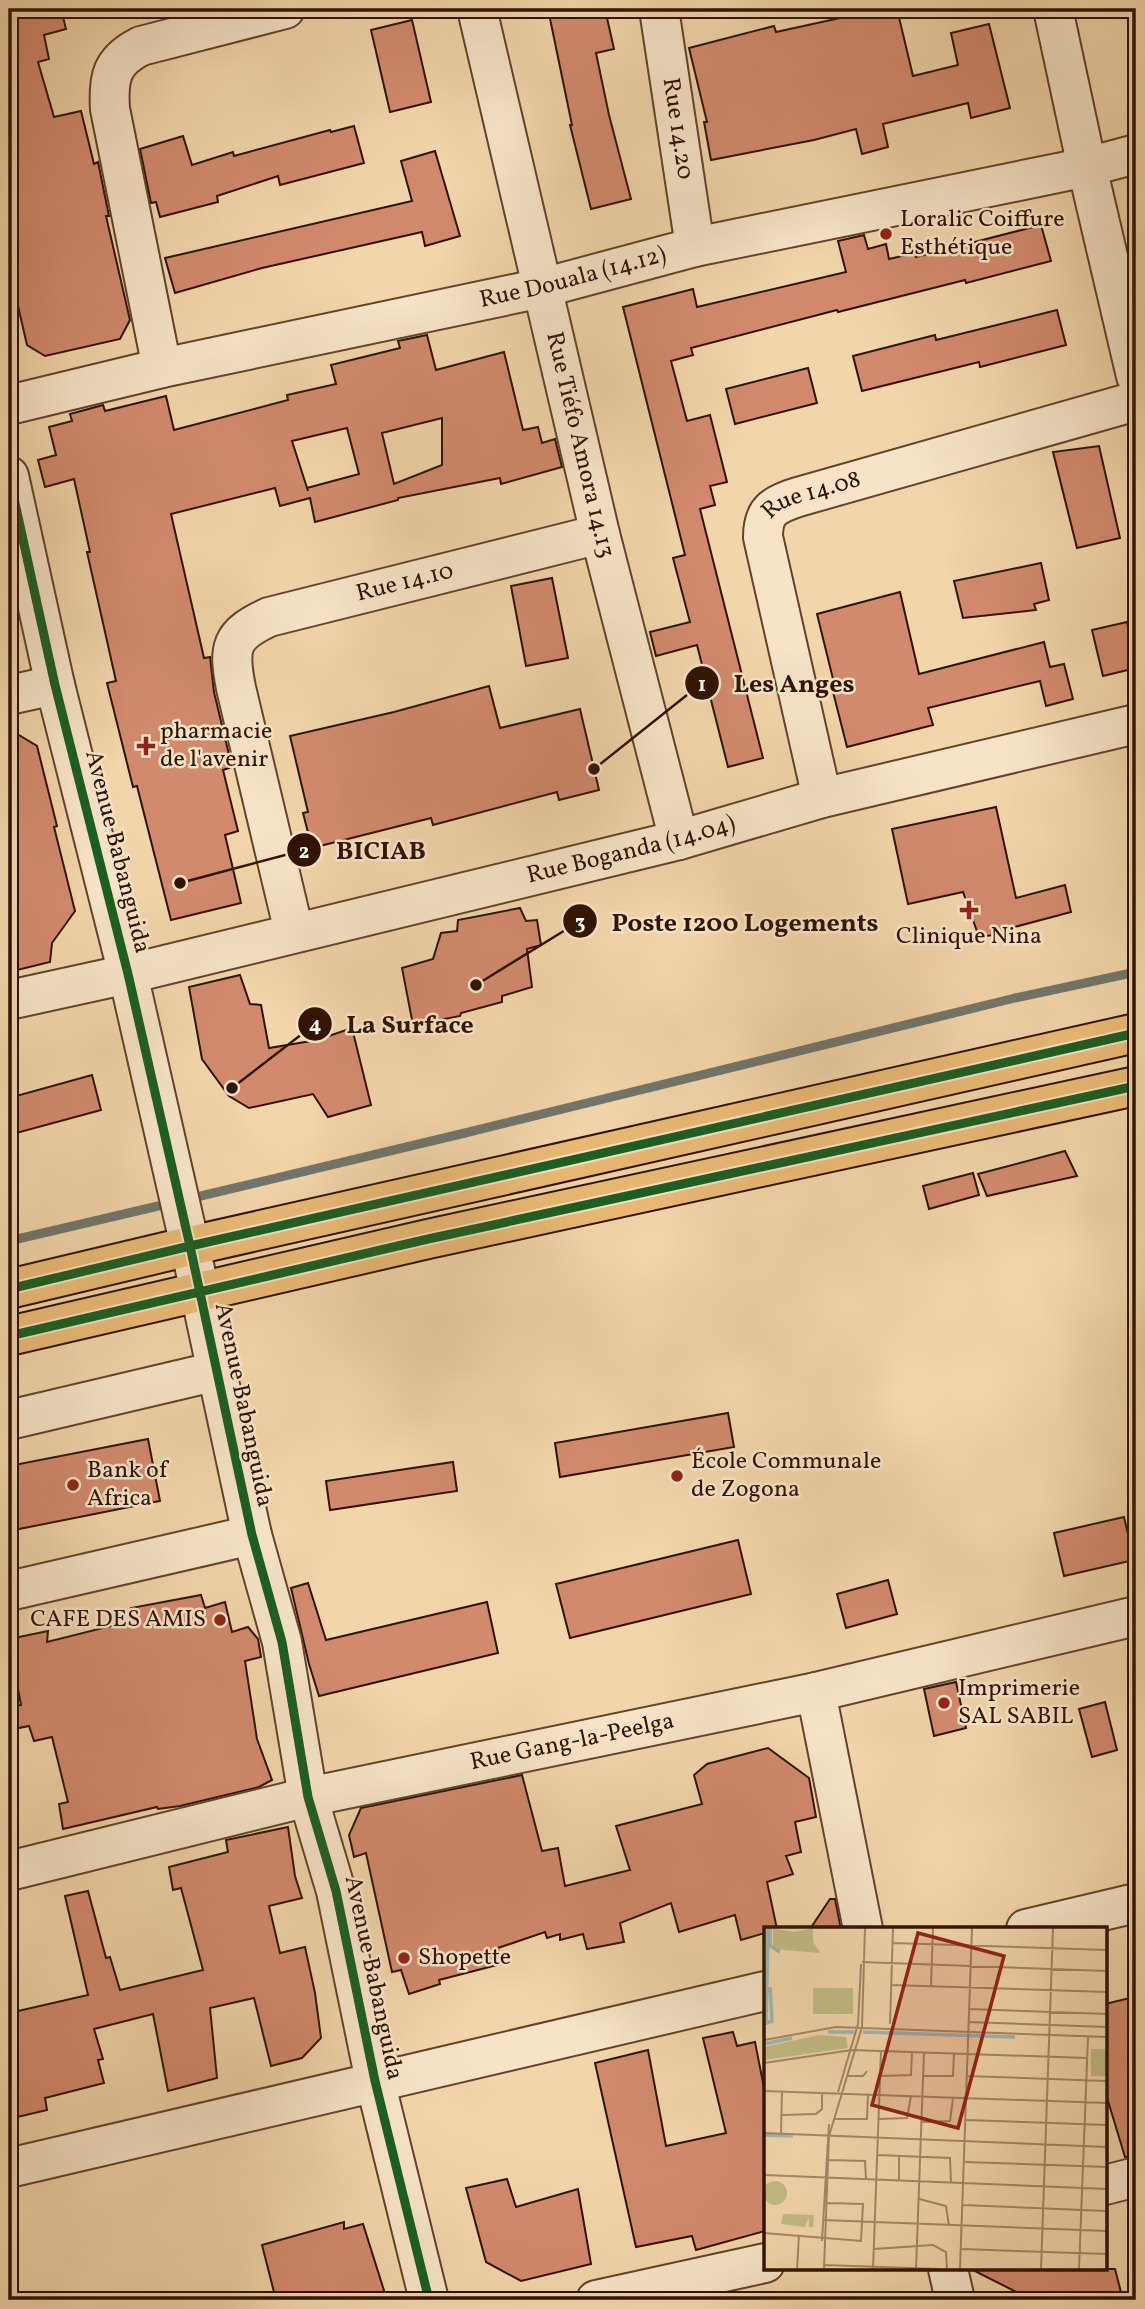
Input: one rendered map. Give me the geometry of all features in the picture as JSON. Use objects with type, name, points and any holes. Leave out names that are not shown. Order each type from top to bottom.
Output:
[{"type":"main road","points":[[9,1289],[1136,1033]]},
{"type":"main road","points":[[9,1336],[588,1203],[1136,1086]]},
{"type":"street","points":[[162,368],[110,109],[111,75],[128,52],[141,46],[285,9]]},
{"type":"street","name":"Rue Tiéfo Amora 14.13","points":[[477,9],[600,534],[679,840]]},
{"type":"street","name":"Rue 14.20","points":[[659,9],[695,247]]},
{"type":"street","points":[[1053,9],[1136,376]]},
{"type":"street","name":"Rue Douala (14.12)","points":[[9,405],[162,368],[542,288],[695,247],[1087,167],[1136,154]]},
{"type":"street","name":"Rue 14.08","points":[[822,797],[763,537],[763,521],[767,514],[781,503],[798,497],[1136,401]]},
{"type":"street","name":"Avenue Babanguida","points":[[9,476],[55,685],[128,974],[252,1535],[282,1642],[308,1797],[336,1891],[375,2081],[429,2300]]},
{"type":"street","name":"Rue 14.10","points":[[294,932],[230,661],[234,644],[247,626],[269,617],[600,534]]},
{"type":"street","points":[[9,695],[55,685]]},
{"type":"street","name":"Rue Boganda (14.04)","points":[[9,1000],[128,974],[679,840],[822,797],[1136,723]]},
{"type":"street","points":[[9,1420],[217,1371]]},
{"type":"street","points":[[9,1591],[252,1535]]},
{"type":"street","name":"Rue Gang-la-Peelga","points":[[9,1871],[308,1797],[816,1692],[1136,1616]]},
{"type":"street","points":[[816,1692],[863,1927]]},
{"type":"street","points":[[1034,1927],[1136,1903]]},
{"type":"street","points":[[9,2168],[764,1991]]},
{"type":"street","points":[[1106,2185],[1136,2177]]},
{"type":"street","points":[[596,2300],[764,2263]]},
{"type":"street","points":[[948,2270],[955,2300]]},
{"type":"building","points":[[9,9],[61,9],[66,29],[44,35],[49,59],[38,62],[54,117],[81,111],[94,164],[98,162],[109,216],[106,216],[130,320],[120,339],[45,356],[27,345],[9,267]]},
{"type":"building","points":[[548,9],[605,9],[614,49],[596,53],[631,199],[591,209],[570,125]]},
{"type":"building","points":[[881,9],[897,9],[913,76],[958,65],[951,33],[989,24],[1010,108],[971,118],[968,103],[883,124],[888,147],[862,154],[856,129],[711,160],[704,122],[707,122],[689,48],[774,26],[776,32]]},
{"type":"building","points":[[412,20],[431,102],[390,112],[371,30]]},
{"type":"building","points":[[354,126],[364,163],[280,185],[278,176],[217,196],[218,202],[160,217],[156,202],[151,203],[140,149],[183,136],[192,165],[233,152],[234,156]]},
{"type":"building","points":[[435,151],[460,236],[425,246],[422,232],[262,268],[175,293],[165,258],[412,201],[401,161]]},
{"type":"building","points":[[1041,225],[1051,261],[966,283],[965,280],[838,312],[837,310],[691,348],[693,355],[671,361],[687,421],[710,415],[727,482],[710,486],[715,505],[700,509],[763,758],[728,767],[697,645],[656,656],[650,632],[690,622],[673,558],[685,555],[623,307],[693,289],[697,307],[846,272],[838,241],[864,235],[868,249],[886,244],[889,259],[915,253],[916,257]]},
{"type":"building","points":[[1057,310],[1066,345],[980,367],[979,362],[862,391],[853,356],[935,335],[936,340]]},
{"type":"building","points":[[427,335],[436,370],[504,352],[523,430],[538,427],[542,443],[555,439],[562,467],[501,484],[500,478],[398,498],[315,522],[310,498],[280,506],[275,488],[171,514],[204,658],[210,657],[214,692],[232,767],[223,770],[238,831],[225,835],[241,903],[171,920],[137,786],[133,787],[107,683],[116,681],[87,552],[90,552],[74,479],[45,487],[38,460],[56,455],[49,427],[72,421],[70,414],[103,405],[105,411],[166,396],[174,430],[288,400],[287,395],[336,384],[331,365],[400,348],[398,341]],"holes":[[[442,418],[442,465],[394,484],[382,433]],[[347,428],[359,474],[307,488],[292,441]]]},
{"type":"building","points":[[808,368],[817,403],[735,424],[726,389]]},
{"type":"building","points":[[1099,446],[1120,538],[1077,548],[1053,452]]},
{"type":"building","points":[[1041,563],[1049,600],[1034,604],[1036,610],[963,618],[954,581]]},
{"type":"building","points":[[552,578],[568,658],[526,666],[511,586]]},
{"type":"building","points":[[900,592],[919,674],[1044,642],[1050,667],[1064,664],[1073,699],[1046,706],[1040,681],[928,708],[933,725],[847,747],[817,614]]},
{"type":"building","points":[[1127,622],[1136,668],[1103,676],[1092,630]]},
{"type":"building","points":[[489,686],[500,728],[580,709],[599,790],[559,800],[557,792],[433,825],[431,818],[312,848],[303,813],[308,812],[290,736]]},
{"type":"building","points":[[9,729],[37,746],[75,911],[52,943],[50,962],[9,972]]},
{"type":"building","points":[[996,807],[1016,898],[1065,885],[1071,912],[1007,929],[1008,933],[979,937],[963,892],[908,904],[892,829]]},
{"type":"building","points":[[520,908],[526,921],[537,920],[541,945],[527,949],[532,987],[502,996],[502,1002],[461,1013],[460,1016],[413,1025],[402,968],[433,959],[441,933],[457,931],[458,920]]},
{"type":"building","points":[[240,975],[250,1004],[261,1005],[269,1048],[317,1040],[352,1028],[371,1105],[328,1117],[313,1094],[249,1108],[229,1096],[202,1059],[189,987]]},
{"type":"building","points":[[92,1075],[101,1110],[9,1135],[9,1098]]},
{"type":"building","points":[[1065,1151],[1077,1176],[987,1196],[978,1174]]},
{"type":"building","points":[[973,1173],[979,1195],[929,1209],[923,1186]]},
{"type":"building","points":[[728,1413],[734,1447],[560,1477],[555,1443]]},
{"type":"building","points":[[148,1439],[160,1501],[9,1531],[9,1466]]},
{"type":"building","points":[[453,1462],[457,1491],[330,1510],[326,1481]]},
{"type":"building","points":[[1124,1517],[1134,1560],[1064,1576],[1054,1533]]},
{"type":"building","points":[[738,1540],[751,1594],[570,1638],[556,1584]]},
{"type":"building","points":[[888,1580],[897,1614],[846,1628],[837,1594]]},
{"type":"building","points":[[308,1583],[326,1640],[487,1602],[498,1653],[319,1696],[291,1588]]},
{"type":"building","points":[[201,1595],[205,1608],[225,1602],[232,1632],[248,1627],[258,1639],[261,1657],[245,1661],[257,1739],[272,1780],[259,1787],[180,1806],[157,1807],[63,1829],[59,1804],[68,1802],[52,1737],[34,1741],[29,1726],[9,1730],[9,1707],[21,1705],[9,1639],[48,1631],[47,1642],[131,1621],[131,1608]]},
{"type":"building","points":[[956,1682],[966,1728],[934,1736],[924,1689]]},
{"type":"building","points":[[1105,1702],[1117,1750],[1092,1757],[1079,1709]]},
{"type":"building","points":[[768,1748],[809,1778],[816,1817],[795,1822],[801,1852],[786,1856],[793,1874],[767,1882],[777,1927],[764,1927],[764,1933],[741,1940],[735,1915],[679,1932],[671,1903],[620,1923],[624,1942],[587,1949],[583,1934],[560,1940],[560,1934],[547,1938],[545,1932],[498,1948],[501,1964],[439,1980],[440,1984],[409,1994],[401,1970],[392,1972],[366,1853],[354,1857],[349,1835],[361,1808],[522,1775],[542,1851],[558,1848],[565,1886],[630,1870],[616,1826],[702,1804],[694,1775],[707,1764]]},
{"type":"building","points":[[288,1827],[295,1876],[302,1898],[269,1906],[280,1953],[305,1947],[315,1993],[321,2038],[302,2058],[271,2066],[254,1998],[210,2008],[217,2078],[168,2091],[153,2014],[94,2029],[103,2059],[98,2060],[104,2083],[45,2098],[47,2110],[9,2119],[9,2013],[88,1995],[65,1896],[88,1891],[106,1958],[110,1957],[120,1990],[203,1970],[181,1888],[173,1890],[169,1867],[228,1852],[226,1840]]},
{"type":"building","points":[[830,1899],[835,1899],[841,1927],[811,1927]]},
{"type":"building","points":[[1130,1998],[1136,2022],[1136,2156],[1125,2157],[1106,2094],[1106,2004]]},
{"type":"building","points":[[733,2032],[737,2046],[755,2042],[764,2088],[764,2231],[696,2250],[692,2236],[636,2247],[595,2063],[648,2050],[666,2146],[726,2133],[703,2038]]},
{"type":"building","points":[[507,2179],[516,2207],[578,2189],[591,2264],[521,2281],[486,2262],[466,2188]]},
{"type":"building","points":[[344,2222],[344,2229],[363,2224],[387,2300],[356,2300],[354,2294],[330,2300],[276,2300],[262,2245]]},
{"type":"building","points":[[1115,2269],[1123,2300],[1032,2300],[973,2270]]},
{"type":"waterway","points":[[188,1199],[1015,998],[1136,972]]},
{"type":"waterway","points":[[9,1241],[171,1203]]},
{"type":"cycle path","points":[[9,476],[55,685],[128,974],[252,1535],[282,1642],[308,1797],[336,1891],[375,2081],[429,2300]]},
{"type":"cycle path","points":[[9,1289],[1136,1033]]},
{"type":"cycle path","points":[[9,1336],[428,1239],[1136,1086]]},
{"type":"place","name":"Loralic Coiffure Esthétique","points":[[886,234]]},
{"type":"place","name":"pharmacie de l'avenir","points":[[146,746]]},
{"type":"place","name":"Les Anges","points":[[594,769]]},
{"type":"place","name":"BICIAB","points":[[180,883]]},
{"type":"place","name":"Clinique Nina","points":[[969,910]]},
{"type":"place","name":"Poste 1200 Logements","points":[[476,985]]},
{"type":"place","name":"La Surface","points":[[232,1088]]},
{"type":"place","name":"École Communale de Zogona","points":[[677,1476]]},
{"type":"place","name":"Bank of Africa","points":[[73,1485]]},
{"type":"place","name":"CAFE DES AMIS","points":[[220,1620]]},
{"type":"place","name":"Imprimerie SAL SABIL","points":[[944,1703]]},
{"type":"place","name":"Shopette","points":[[404,1958]]}]
